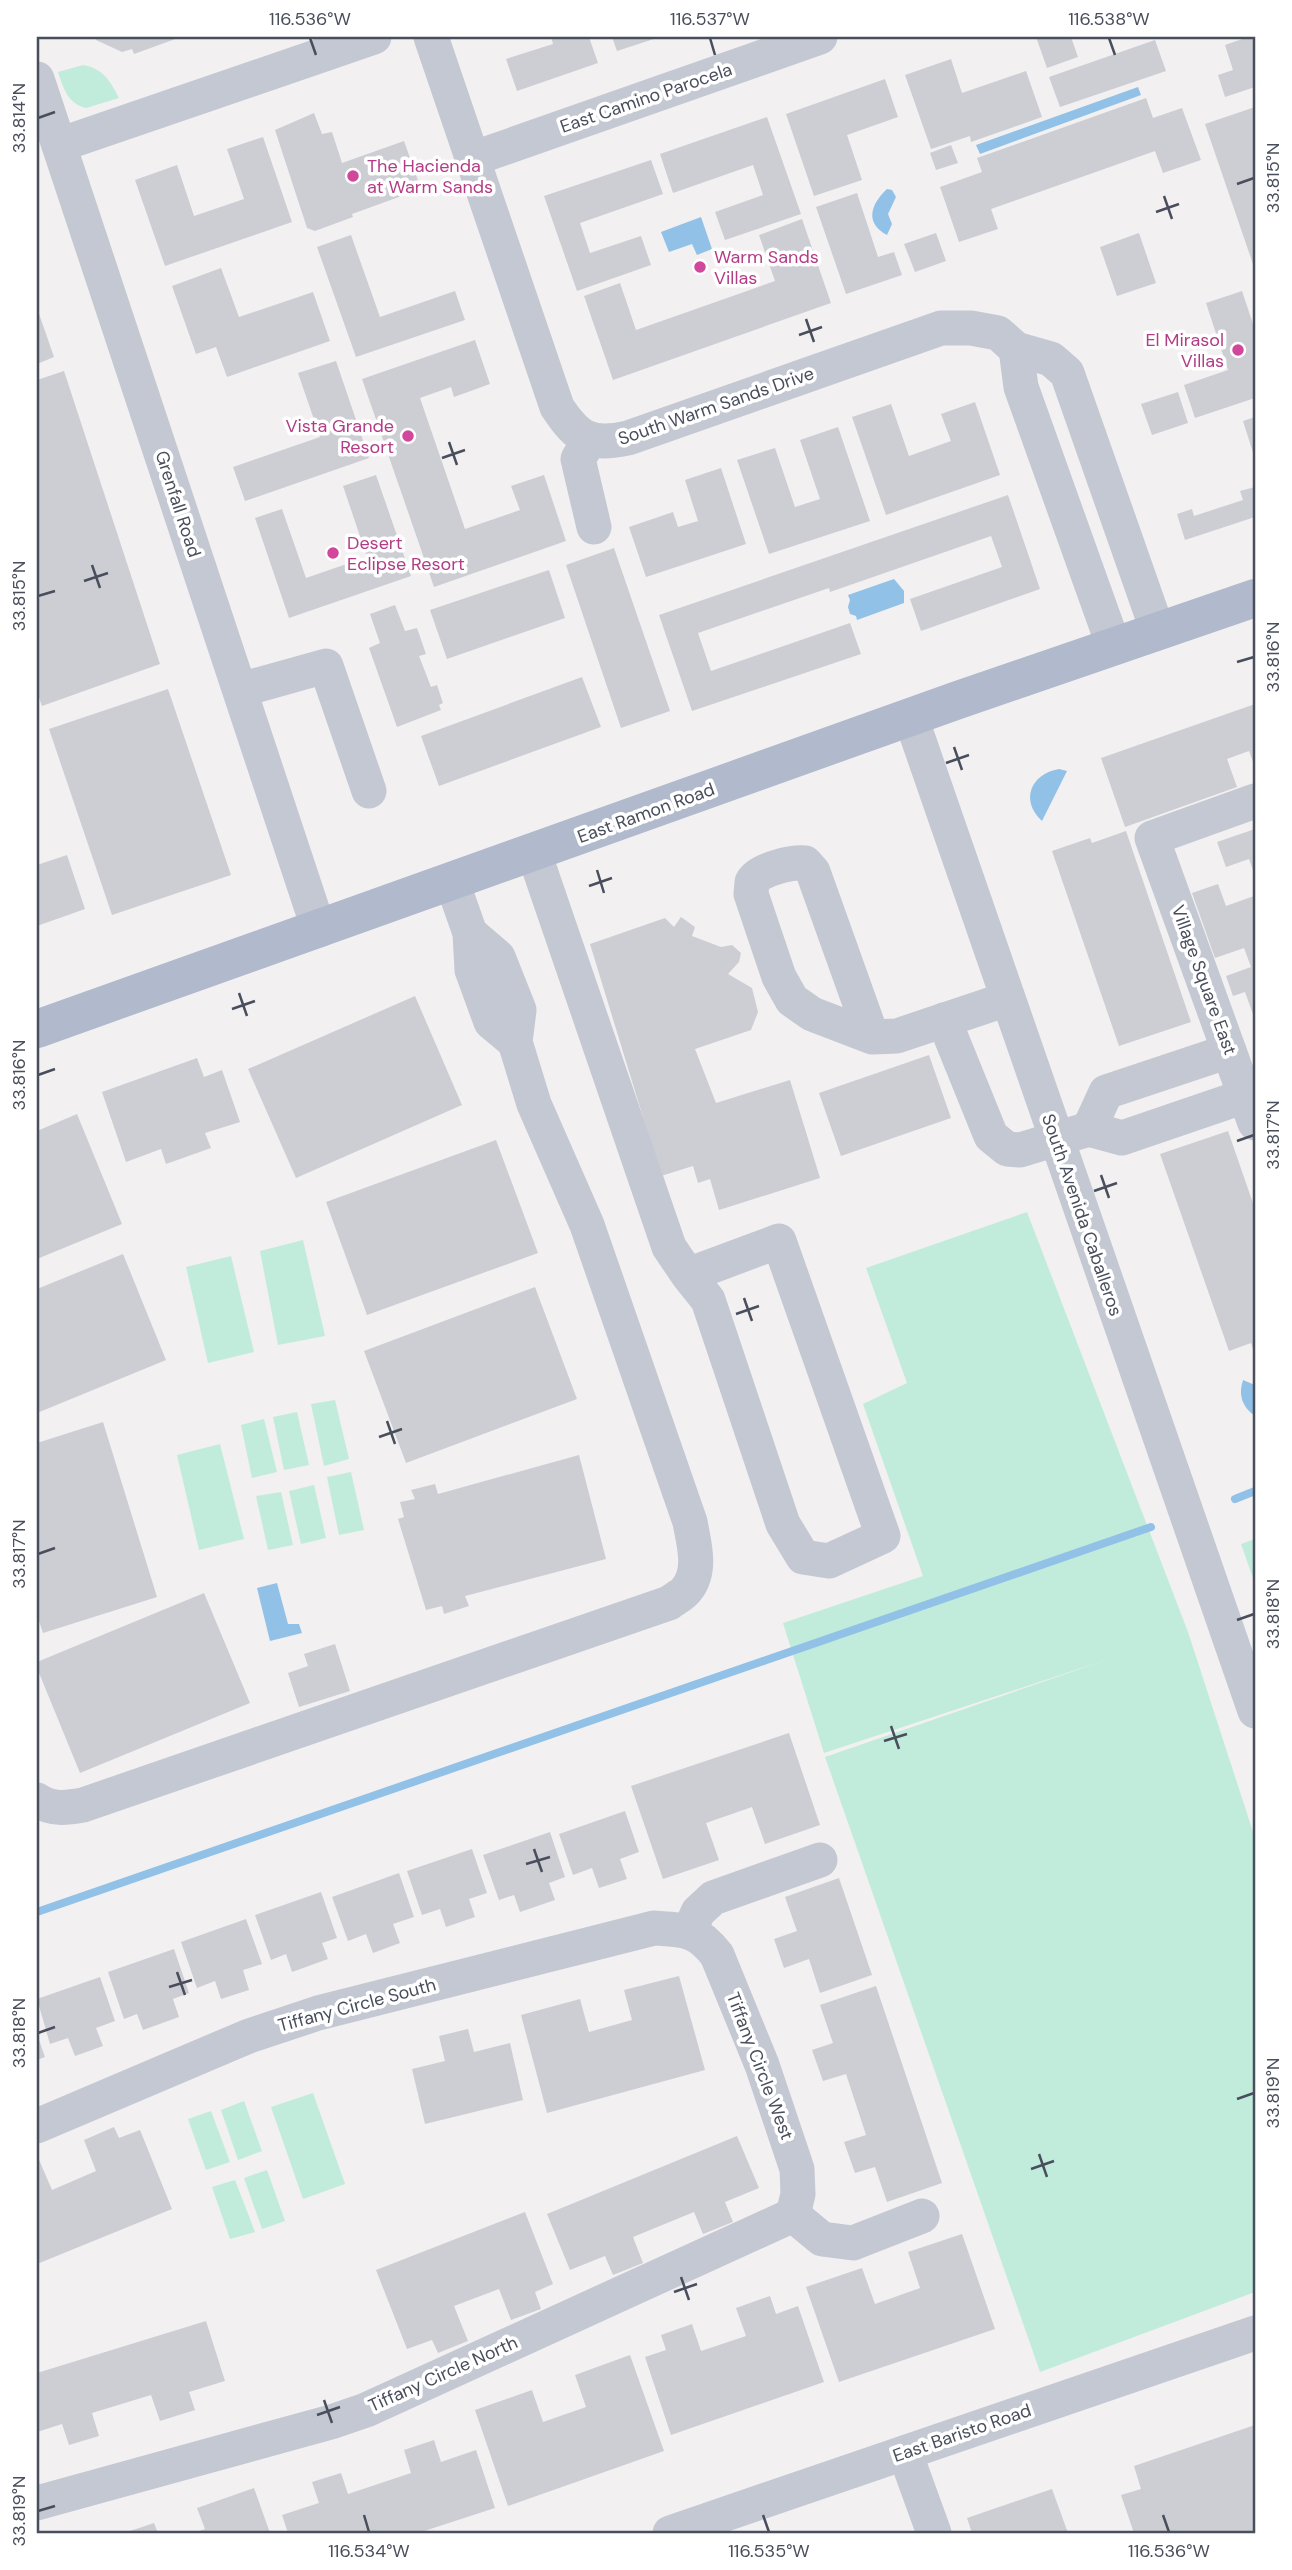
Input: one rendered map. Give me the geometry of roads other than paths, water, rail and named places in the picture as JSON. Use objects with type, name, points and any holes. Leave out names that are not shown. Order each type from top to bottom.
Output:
[{"type":"main road","name":"East Ramon Road","points":[[37,1029],[1255,598]]},
{"type":"street","points":[[59,145],[374,37]]},
{"type":"street","points":[[430,37],[557,407],[569,425],[589,441],[578,459],[594,527]]},
{"type":"street","name":"East Camino Parocela","points":[[472,159],[820,37]]},
{"type":"street","name":"Grenfall Road","points":[[37,79],[320,930]]},
{"type":"street","name":"South Warm Sands Drive","points":[[589,441],[609,442],[628,438],[941,328],[971,328],[998,333],[1016,349],[1051,359],[1067,373],[1158,632]]},
{"type":"street","points":[[1016,349],[1021,387],[1114,648]]},
{"type":"street","points":[[240,690],[326,666],[369,791]]},
{"type":"street","name":"South Avenida Caballeros","points":[[911,718],[1255,1711]]},
{"type":"street","name":"Village Square East","points":[[1250,1110],[1152,838],[1255,801]]},
{"type":"street","points":[[534,853],[669,1247],[688,1275],[708,1300],[783,1524],[803,1557],[829,1561],[883,1536],[779,1241],[688,1275]]},
{"type":"street","points":[[872,1037],[813,872],[805,863],[795,862],[759,874],[752,883],[751,894],[779,976],[792,1000],[812,1014],[872,1037],[897,1036],[1007,999]]},
{"type":"street","points":[[37,1800],[61,1809],[82,1805],[668,1602],[687,1590],[696,1570],[696,1550],[690,1522],[587,1225],[534,1104],[515,1042],[491,1022],[472,970],[470,933],[452,882]]},
{"type":"street","points":[[944,1020],[991,1136],[1007,1149],[1020,1150],[1089,1129],[1122,1138],[1250,1110]]},
{"type":"street","points":[[1089,1129],[1106,1092],[1229,1051]]},
{"type":"street","points":[[690,1930],[698,1912],[713,1898],[820,1860]]},
{"type":"street","name":"Tiffany Circle South","points":[[37,2126],[249,2036],[318,2013],[654,1928],[690,1930]]},
{"type":"street","name":"Tiffany Circle West","points":[[690,1930],[706,1941],[717,1955],[762,2065],[797,2169],[798,2194],[793,2215]]},
{"type":"street","points":[[793,2215],[822,2239],[853,2243],[922,2216]]},
{"type":"street","name":"Tiffany Circle North","points":[[37,2503],[366,2410],[793,2215]]},
{"type":"street","name":"East Baristo Road","points":[[670,2533],[1255,2333]]},
{"type":"street","points":[[905,2453],[934,2533]]},
{"type":"water","points":[[1138,87],[1141,95],[980,154],[976,145]]},
{"type":"water","points":[[887,189],[892,190],[896,197],[888,214],[892,224],[887,235],[875,225],[872,214],[877,201]]},
{"type":"water","points":[[701,217],[712,249],[697,255],[692,244],[669,252],[661,232]]},
{"type":"water","points":[[894,579],[904,591],[904,603],[857,620],[856,616],[850,614],[848,595]]},
{"type":"water","points":[[1059,769],[1067,771],[1042,821],[1031,805],[1031,789],[1041,776]]},
{"type":"water","points":[[1243,1380],[1255,1385],[1255,1416],[1242,1400]]},
{"type":"water","points":[[277,1583],[288,1624],[299,1624],[302,1633],[270,1641],[257,1588]]},
{"type":"waterway","points":[[1235,1499],[1255,1491]]},
{"type":"waterway","points":[[37,1912],[1151,1527]]},
{"type":"place","name":"The Hacienda at Warm Sands","points":[[353,176]]},
{"type":"place","name":"Warm Sands Villas","points":[[700,267]]},
{"type":"place","name":"El Mirasol Villas","points":[[1238,350]]},
{"type":"place","name":"Vista Grande Resort","points":[[408,436]]},
{"type":"place","name":"Desert Eclipse Resort","points":[[333,553]]}]
